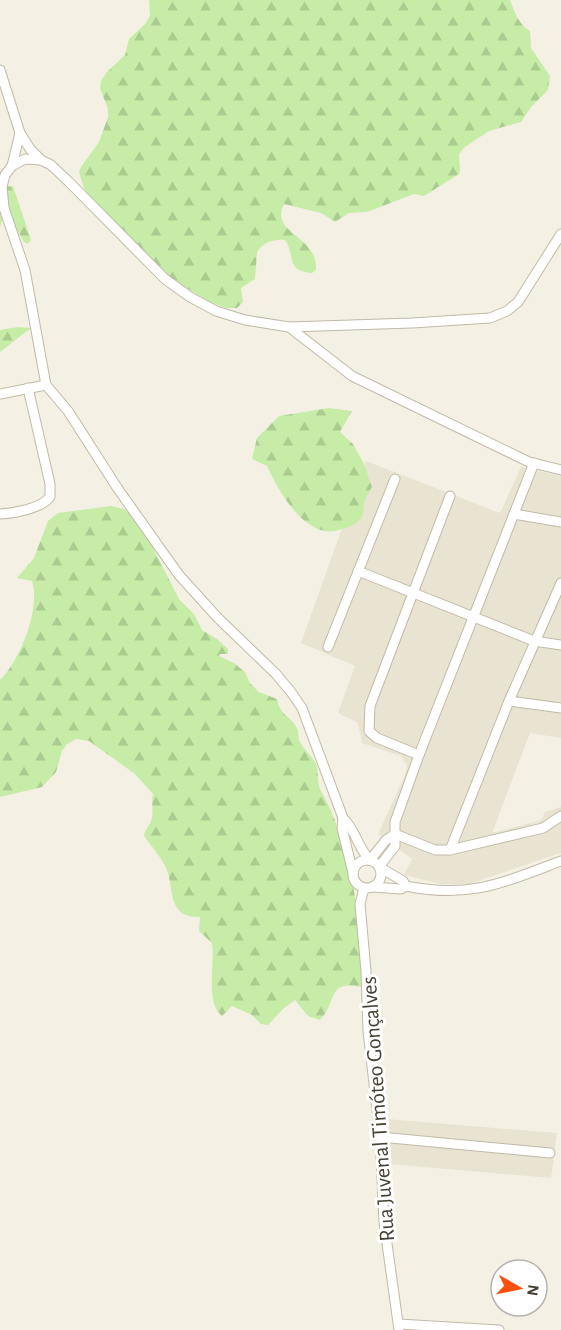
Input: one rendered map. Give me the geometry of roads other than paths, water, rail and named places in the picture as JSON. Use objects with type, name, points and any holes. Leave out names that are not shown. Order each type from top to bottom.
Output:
[{"type":"street","points":[[0,70],[20,133],[30,149],[69,182],[165,279],[190,297],[225,314],[289,327],[401,324],[490,318],[507,311],[518,302],[561,234]]},
{"type":"street","points":[[20,133],[20,141],[12,166],[5,175],[2,197],[25,270],[46,385],[68,411],[118,489],[179,575],[217,617],[276,674],[302,708],[343,818],[342,828],[355,881],[368,888],[401,890],[406,886],[430,890],[467,891],[487,888],[561,861]]},
{"type":"street","points":[[12,166],[25,159],[41,159]]},
{"type":"street","points":[[289,327],[352,376],[534,463],[561,470]]},
{"type":"street","points":[[0,394],[46,385]]},
{"type":"street","points":[[0,514],[15,513],[37,506],[50,497],[49,477],[28,388]]},
{"type":"street","points":[[368,888],[380,879],[380,867],[395,846],[395,822],[419,755],[534,463]]},
{"type":"street","points":[[328,647],[395,479]]},
{"type":"street","points":[[419,755],[377,738],[369,731],[370,706],[450,496]]},
{"type":"street","points":[[514,514],[561,522]]},
{"type":"street","points":[[358,571],[534,641],[561,645]]},
{"type":"street","points":[[450,850],[508,701],[561,583]]},
{"type":"street","points":[[508,701],[561,708]]},
{"type":"street","points":[[395,834],[435,850],[450,850],[543,828],[561,816]]},
{"type":"street","points":[[343,818],[348,822],[365,855],[403,881],[406,886]]},
{"type":"street","points":[[353,873],[359,863],[370,860],[386,840],[395,834]]},
{"type":"street","name":"Rua Juvenal Timóteo Gonçalves","points":[[368,888],[360,904],[367,1013],[380,1137],[384,1222],[399,1327]]},
{"type":"street","points":[[380,1137],[550,1153]]},
{"type":"street","points":[[399,1327],[499,1330]]}]
